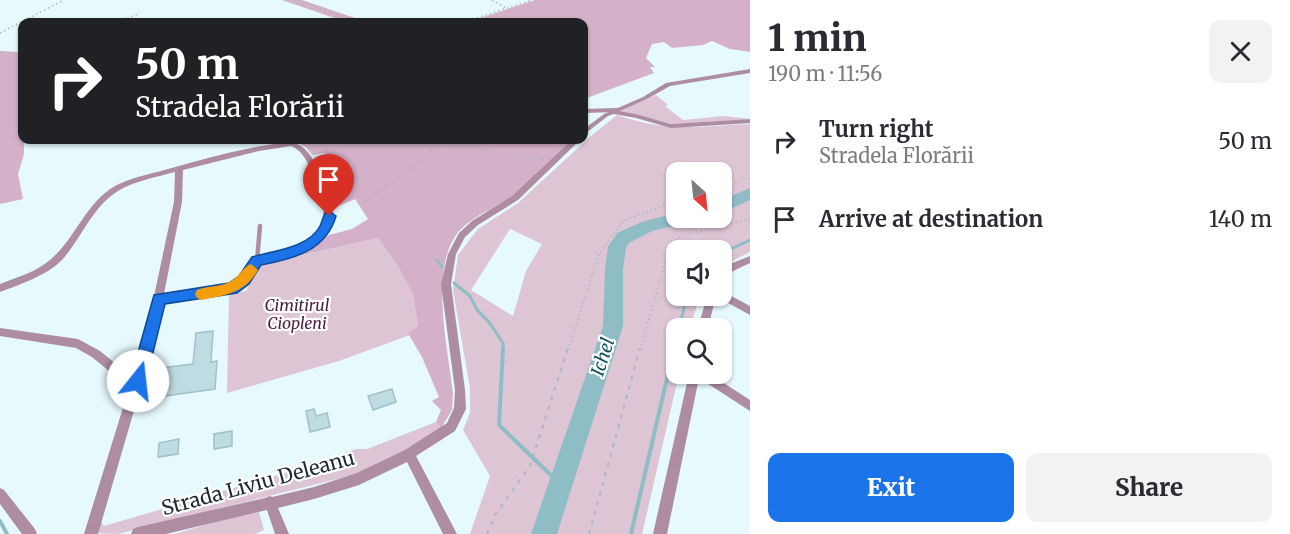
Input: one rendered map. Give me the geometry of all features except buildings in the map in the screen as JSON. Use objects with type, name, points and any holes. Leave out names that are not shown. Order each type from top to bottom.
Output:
[{"type":"street","points":[[588,129],[614,111],[645,98],[668,84],[750,71]]},
{"type":"street","points":[[614,111],[671,126],[750,121]]},
{"type":"street","points":[[0,288],[50,265],[117,187],[179,169],[285,144]]},
{"type":"street","points":[[159,299],[232,288],[244,280],[256,261],[290,254],[325,230],[329,216],[310,158],[299,146],[292,144]]},
{"type":"street","points":[[554,161],[572,144]]},
{"type":"street","name":"Strada Liviu Deleanu","points":[[138,534],[314,493],[358,479],[409,454],[451,427],[460,409],[460,390],[446,284],[452,254],[462,235],[475,223],[515,198],[554,161]]},
{"type":"street","points":[[91,534],[142,366],[159,299],[178,202],[179,169]]},
{"type":"street","points":[[732,267],[750,258]]},
{"type":"street","points":[[732,301],[750,311]]},
{"type":"street","points":[[0,332],[78,344],[114,368],[122,370],[142,366]]},
{"type":"street","points":[[660,534],[692,384]]},
{"type":"street","points":[[717,384],[750,406]]},
{"type":"street","points":[[409,454],[450,534]]},
{"type":"street","points":[[0,494],[30,534]]},
{"type":"street","points":[[270,502],[282,534]]},
{"type":"lane","points":[[588,111],[614,111]]},
{"type":"lane","points":[[256,261],[260,226]]},
{"type":"path","points":[[29,18],[64,0]]},
{"type":"path","points":[[294,0],[346,18]]},
{"type":"path","points":[[297,1],[302,0]]},
{"type":"path","points":[[492,0],[509,9]]},
{"type":"path","points":[[478,18],[532,0]]},
{"type":"path","points":[[128,18],[140,13]]},
{"type":"path","points":[[0,33],[18,24]]},
{"type":"path","points":[[0,52],[18,54]]},
{"type":"path","points":[[299,146],[324,144],[409,147],[433,144]]},
{"type":"path","points":[[362,203],[403,175],[440,144]]},
{"type":"path","points":[[446,144],[499,155],[554,161]]},
{"type":"path","points":[[482,144],[484,151]]},
{"type":"path","points":[[732,184],[750,178]]},
{"type":"path","points":[[487,534],[495,515],[530,466],[599,254],[623,221],[666,205]]},
{"type":"path","points":[[589,534],[666,253],[671,242],[685,235],[750,219]]},
{"type":"green space","points":[[656,95],[668,105],[665,106],[683,120],[724,116],[750,119],[673,124],[620,111]]},
{"type":"green space","points":[[617,115],[635,121],[668,126],[750,124],[750,252],[732,261],[732,240],[666,240],[666,306],[697,306],[693,318],[666,318],[666,384],[677,384],[642,534],[470,534],[490,476],[463,430],[470,413],[470,388],[453,290],[458,255],[478,229],[518,203],[582,144],[588,144],[588,139]],"holes":[[[510,229],[542,244],[526,271],[513,316],[471,290]]]},
{"type":"green space","name":"Cimitirul Ciopleni","points":[[378,238],[399,268],[413,295],[418,326],[409,333],[410,335],[339,361],[227,393],[229,294],[246,291],[258,265]]},
{"type":"green space","points":[[436,422],[441,428],[419,444],[357,474],[118,534],[98,533],[99,519],[104,526],[295,470],[356,449],[367,449]]},
{"type":"green space","points":[[258,509],[264,530],[255,534],[175,534]]},
{"type":"shaded area","points":[[282,0],[302,0],[355,18],[334,18]]},
{"type":"shaded area","points":[[535,0],[750,0],[750,52],[730,49],[712,41],[703,45],[672,48],[664,42],[652,44],[646,58],[655,67],[650,67],[654,73],[588,98],[588,18],[480,18]]},
{"type":"shaded area","points":[[0,51],[18,52],[18,144],[24,144],[24,154],[18,174],[23,199],[0,204]]},
{"type":"shaded area","points":[[300,144],[568,144],[520,190],[461,229],[448,251],[442,290],[453,393],[452,410],[441,428],[436,422],[441,410],[432,401],[439,397],[422,357],[408,333],[418,326],[413,295],[399,268],[378,238],[293,257],[329,235],[352,229],[368,219],[355,199],[332,209],[318,169],[335,161],[334,158],[324,153],[312,155],[306,147]]},
{"type":"waterway","name":"Ichel","points":[[732,202],[750,193]]},
{"type":"waterway","name":"Ichel","points":[[544,534],[613,326],[614,269],[617,247],[623,238],[648,226],[666,222]]},
{"type":"waterway","points":[[732,248],[750,240]]},
{"type":"waterway","points":[[437,260],[442,267]]},
{"type":"waterway","points":[[454,283],[470,296],[477,310],[489,322],[503,343],[503,348]]},
{"type":"waterway","points":[[682,318],[684,306]]},
{"type":"waterway","points":[[503,348],[499,425],[560,484]]},
{"type":"waterway","points":[[631,534],[666,383]]},
{"type":"waterway","points":[[0,521],[7,534]]},
{"type":"slow traffic","points":[[202,294],[232,288],[244,280],[251,270]]},
{"type":"route","points":[[138,381],[159,299],[205,294],[232,288],[244,280],[256,261],[290,254],[303,248],[325,230],[329,216]]}]
